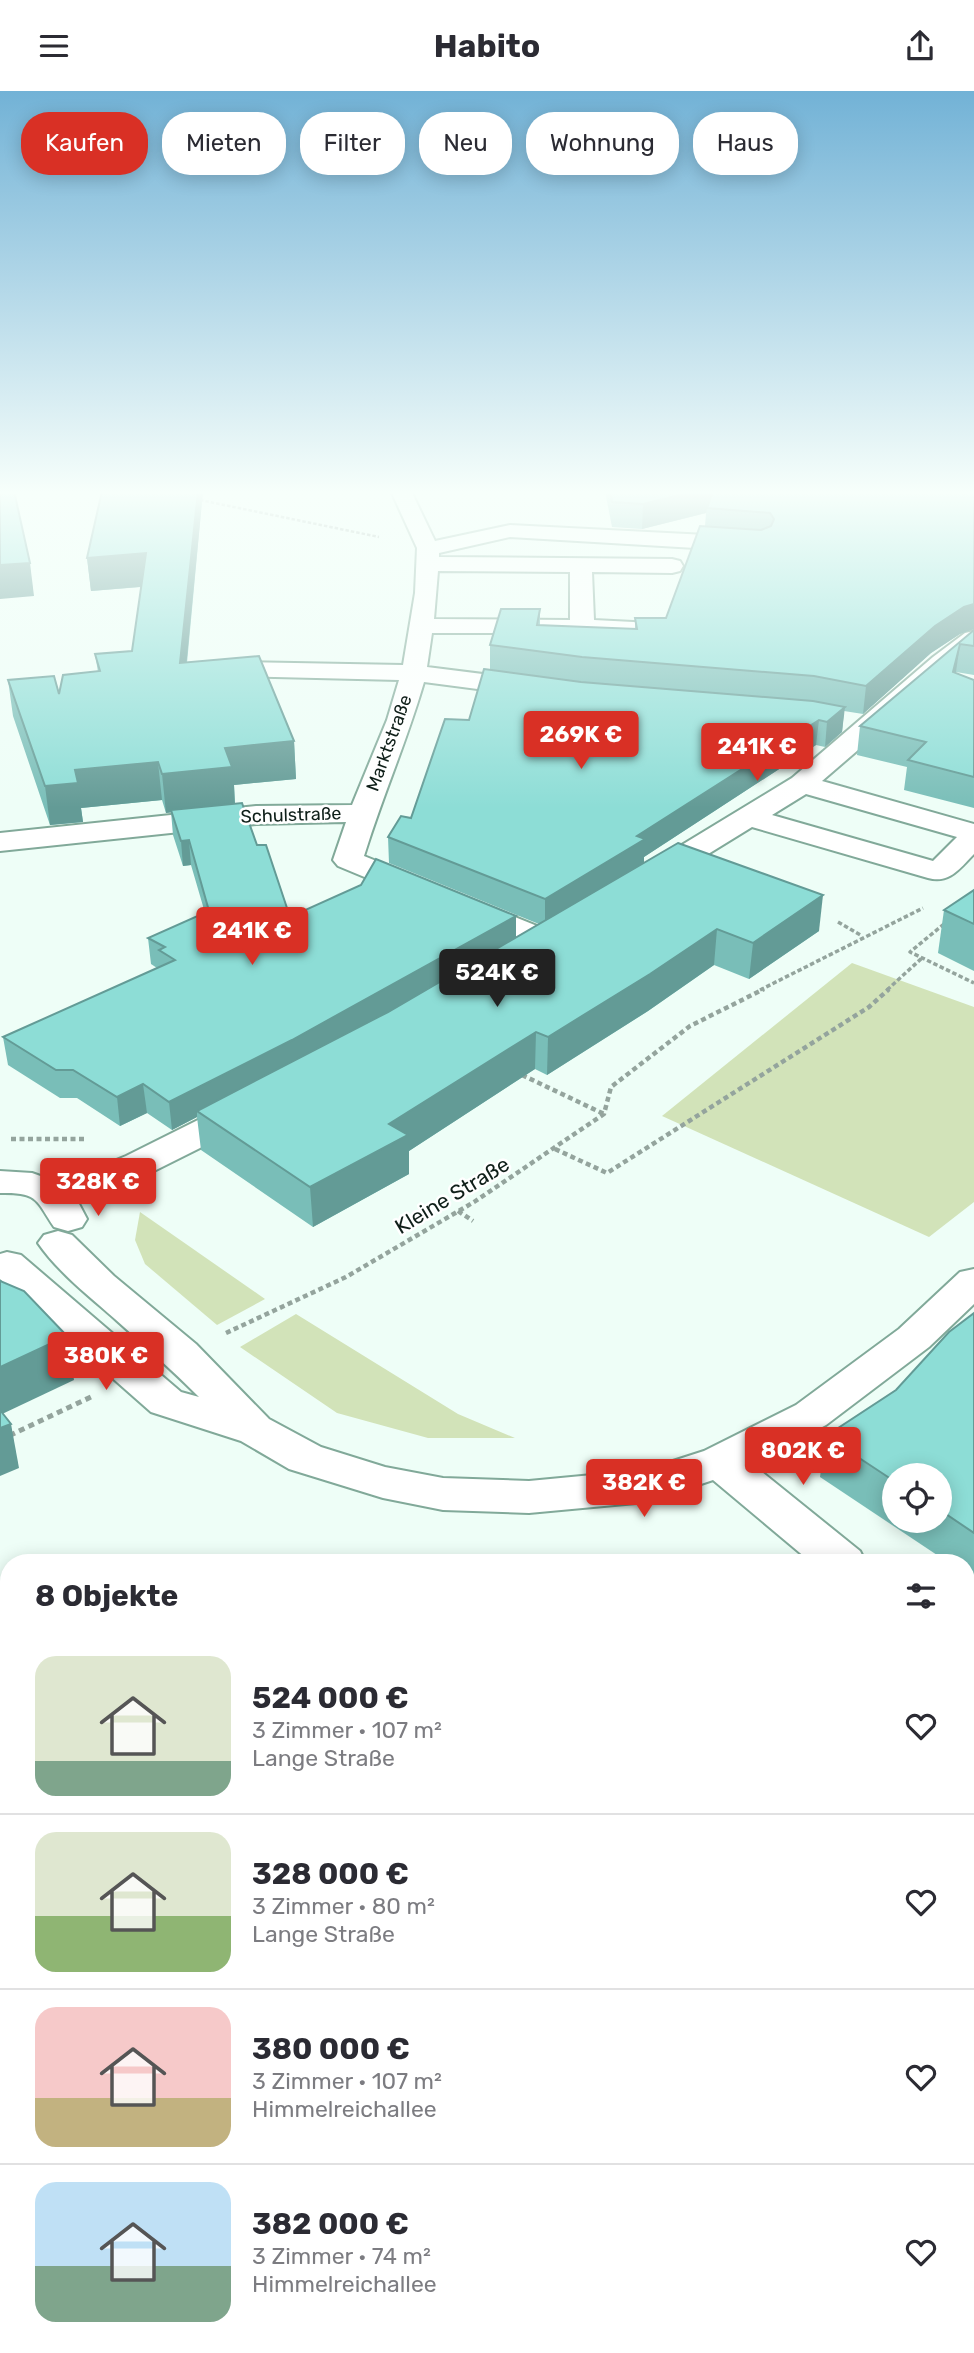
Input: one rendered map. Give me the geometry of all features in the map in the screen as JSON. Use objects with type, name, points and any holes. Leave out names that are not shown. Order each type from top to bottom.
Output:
[{"type":"street","name":"Marktstraße","points":[[363,813],[400,720],[414,673],[424,597]]},
{"type":"street","points":[[582,597],[582,628]]},
{"type":"street","points":[[421,626],[645,628]]},
{"type":"street","points":[[622,895],[802,785],[942,662],[974,638]]},
{"type":"street","points":[[239,669],[414,673]]},
{"type":"street","name":"Marktstraße","points":[[414,673],[555,691]]},
{"type":"street","points":[[835,719],[871,726]]},
{"type":"street","points":[[749,817],[939,872],[974,835],[802,785]]},
{"type":"street","name":"Schulstraße","points":[[0,842],[256,815],[363,813],[348,860],[556,936],[511,961]]},
{"type":"street","points":[[57,1197],[139,1164],[273,1097]]},
{"type":"street","points":[[0,1182],[28,1184],[57,1197],[65,1208],[69,1222],[58,1243],[3,1265],[166,1402],[256,1430],[305,1458],[383,1482],[443,1494],[529,1497],[648,1486],[720,1462],[811,1415],[914,1338],[974,1281]]},
{"type":"street","points":[[58,1243],[100,1285],[181,1354],[256,1430]]},
{"type":"street","points":[[720,1462],[832,1554]]},
{"type":"path","points":[[949,920],[910,953],[974,983]]},
{"type":"path","points":[[838,922],[862,936]]},
{"type":"path","points":[[518,1073],[604,1114],[611,1087],[690,1025],[881,928]]},
{"type":"path","points":[[555,1149],[607,1173],[869,1007],[922,958]]},
{"type":"path","name":"Kleine Straße","points":[[181,1354],[346,1277],[458,1211],[604,1114]]},
{"type":"path","points":[[0,1139],[110,1139],[139,1164]]},
{"type":"path","points":[[458,1211],[473,1221]]},
{"type":"path","points":[[0,1440],[135,1376]]},
{"type":"green space","points":[[852,963],[974,1007],[974,1202],[929,1237],[662,1116]]},
{"type":"green space","points":[[140,1212],[265,1299],[217,1325],[145,1264],[135,1240]]},
{"type":"green space","points":[[296,1314],[458,1414],[515,1438],[428,1438],[337,1413],[240,1347]]},
{"type":"building","points":[[140,597],[187,597],[180,663],[259,656],[294,741],[225,748],[232,767],[162,774],[158,762],[75,770],[78,783],[45,786],[8,680],[54,676],[59,694],[63,675],[100,671],[95,654],[132,651]]},
{"type":"building","points":[[674,597],[974,597],[974,604],[964,607],[935,626],[866,686],[814,676],[582,657],[490,645],[501,609],[540,609],[537,625],[637,629],[635,618],[666,618]]},
{"type":"building","points":[[974,630],[974,646],[960,644],[953,672],[974,680],[974,777],[908,760],[926,742],[860,726]]},
{"type":"building","points":[[484,669],[581,682],[813,701],[845,707],[827,722],[819,720],[637,836],[645,839],[545,899],[388,837],[401,816],[411,818],[445,719],[469,720]]},
{"type":"building","points":[[242,803],[257,845],[266,845],[290,917],[361,885],[376,859],[516,916],[292,1040],[169,1102],[143,1084],[117,1097],[73,1070],[56,1070],[3,1037],[175,960],[159,950],[165,947],[148,938],[209,911],[189,840],[181,841],[171,810]]},
{"type":"building","points":[[678,843],[823,895],[753,943],[717,929],[548,1037],[536,1032],[389,1124],[408,1135],[310,1187],[197,1111],[388,1012]]},
{"type":"building","points":[[974,890],[974,924],[944,910]]},
{"type":"building","points":[[0,1281],[24,1291],[67,1336],[0,1367]]},
{"type":"building","points":[[974,1313],[974,1533],[952,1518],[952,1463],[882,1463],[882,1473],[826,1436],[896,1390],[949,1332]]},
{"type":"building","points":[[0,1410],[11,1424],[0,1428]]}]
